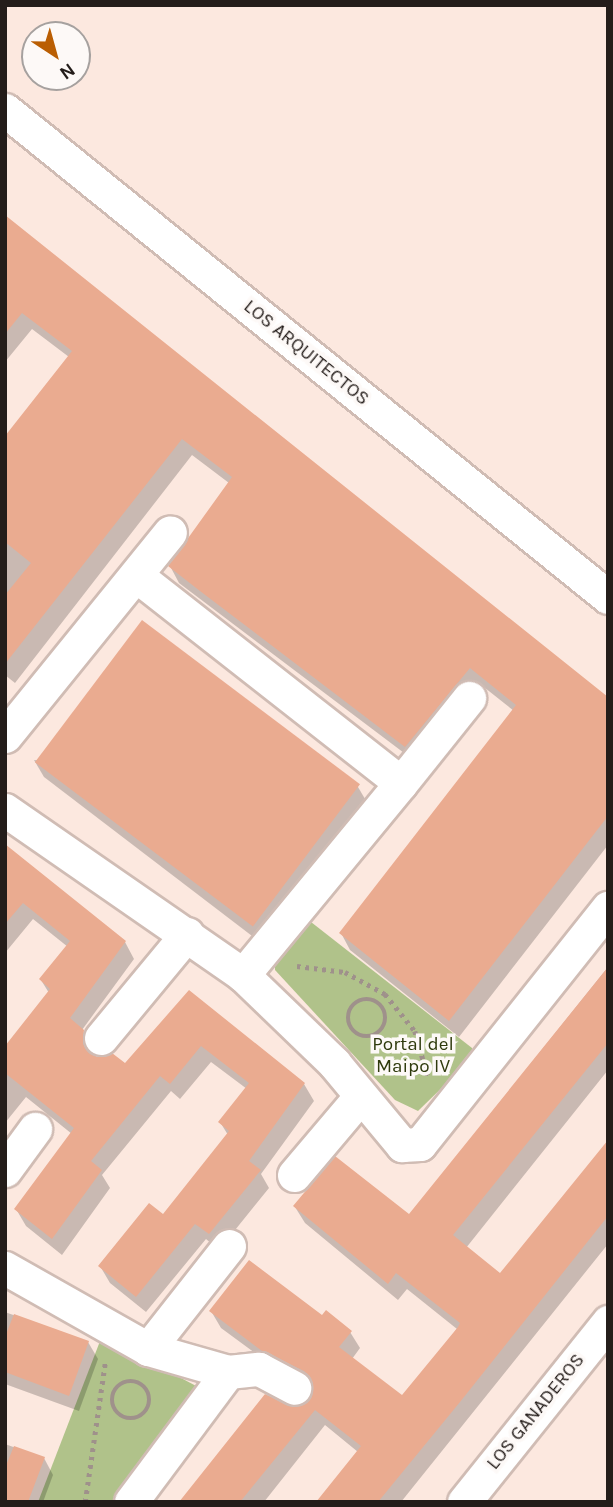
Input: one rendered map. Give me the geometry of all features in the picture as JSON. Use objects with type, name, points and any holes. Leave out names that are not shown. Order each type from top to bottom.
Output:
[{"type":"street","name":"LOS ARQUITECTOS","points":[[5,110],[608,597]]},
{"type":"street","points":[[5,736],[170,532]]},
{"type":"street","points":[[136,576],[401,783]]},
{"type":"street","points":[[251,965],[470,698]]},
{"type":"street","points":[[5,810],[187,934],[251,965],[402,1145],[420,1144],[608,908]]},
{"type":"street","points":[[101,1038],[187,934]]},
{"type":"street","points":[[294,1175],[360,1097]]},
{"type":"street","points":[[5,1170],[35,1129]]},
{"type":"street","points":[[148,1349],[229,1246]]},
{"type":"street","points":[[5,1268],[148,1349],[228,1372],[259,1369],[294,1388]]},
{"type":"street","name":"LOS GANADEROS","points":[[464,1502],[608,1322]]},
{"type":"street","points":[[131,1502],[228,1372]]},
{"type":"path","points":[[251,965],[275,970],[310,966],[345,972],[385,994],[415,1031],[426,1063],[430,1098],[446,1113]]},
{"type":"path","points":[[379,1003],[385,994]]},
{"type":"path","points":[[368,999],[379,1003],[386,1017],[380,1033],[369,1038],[354,1032],[348,1022],[352,1006],[368,999]]},
{"type":"path","points":[[85,1502],[108,1339],[115,1330]]},
{"type":"path","points":[[132,1381],[142,1384],[150,1399],[143,1414],[127,1419],[114,1409],[111,1398],[120,1384],[132,1381]]},
{"type":"path","points":[[100,1398],[111,1398]]},
{"type":"green space","name":"Portal del Maipo IV","points":[[311,922],[472,1048],[473,1054],[418,1111],[395,1100],[275,970],[275,962]]},
{"type":"green space","points":[[102,1336],[198,1387],[188,1408],[114,1502],[38,1502]]},
{"type":"building","points":[[5,215],[608,697],[608,816],[449,1021],[339,933],[516,705],[470,668],[405,747],[168,566],[232,477],[182,439],[5,664],[5,595],[31,563],[5,542],[5,436],[72,351],[22,313],[5,334]]},
{"type":"building","points":[[142,620],[360,784],[253,926],[35,762]]},
{"type":"building","points":[[5,844],[126,941],[70,1018],[84,1030],[83,1044],[89,1053],[98,1057],[112,1053],[125,1063],[189,990],[305,1083],[249,1161],[261,1170],[209,1234],[195,1224],[136,1297],[98,1266],[149,1203],[163,1214],[229,1131],[218,1122],[249,1083],[201,1046],[170,1084],[160,1076],[91,1161],[102,1170],[52,1239],[14,1209],[74,1128],[5,1073],[5,1046],[50,989],[39,979],[70,941],[23,903],[5,924]]},
{"type":"building","points":[[608,967],[608,1043],[453,1235],[500,1273],[608,1140],[608,1216],[460,1402],[378,1502],[316,1502],[361,1446],[315,1410],[240,1502],[179,1502],[265,1394],[294,1407],[311,1397],[311,1379],[304,1371],[262,1351],[209,1311],[249,1260],[322,1315],[326,1310],[352,1331],[339,1347],[402,1395],[458,1327],[460,1323],[396,1273],[388,1284],[293,1206],[335,1156],[409,1214]]},
{"type":"building","points":[[14,1314],[89,1341],[69,1396],[5,1372],[5,1337]]},
{"type":"building","points":[[14,1446],[45,1457],[28,1502],[5,1502],[5,1468]]}]
